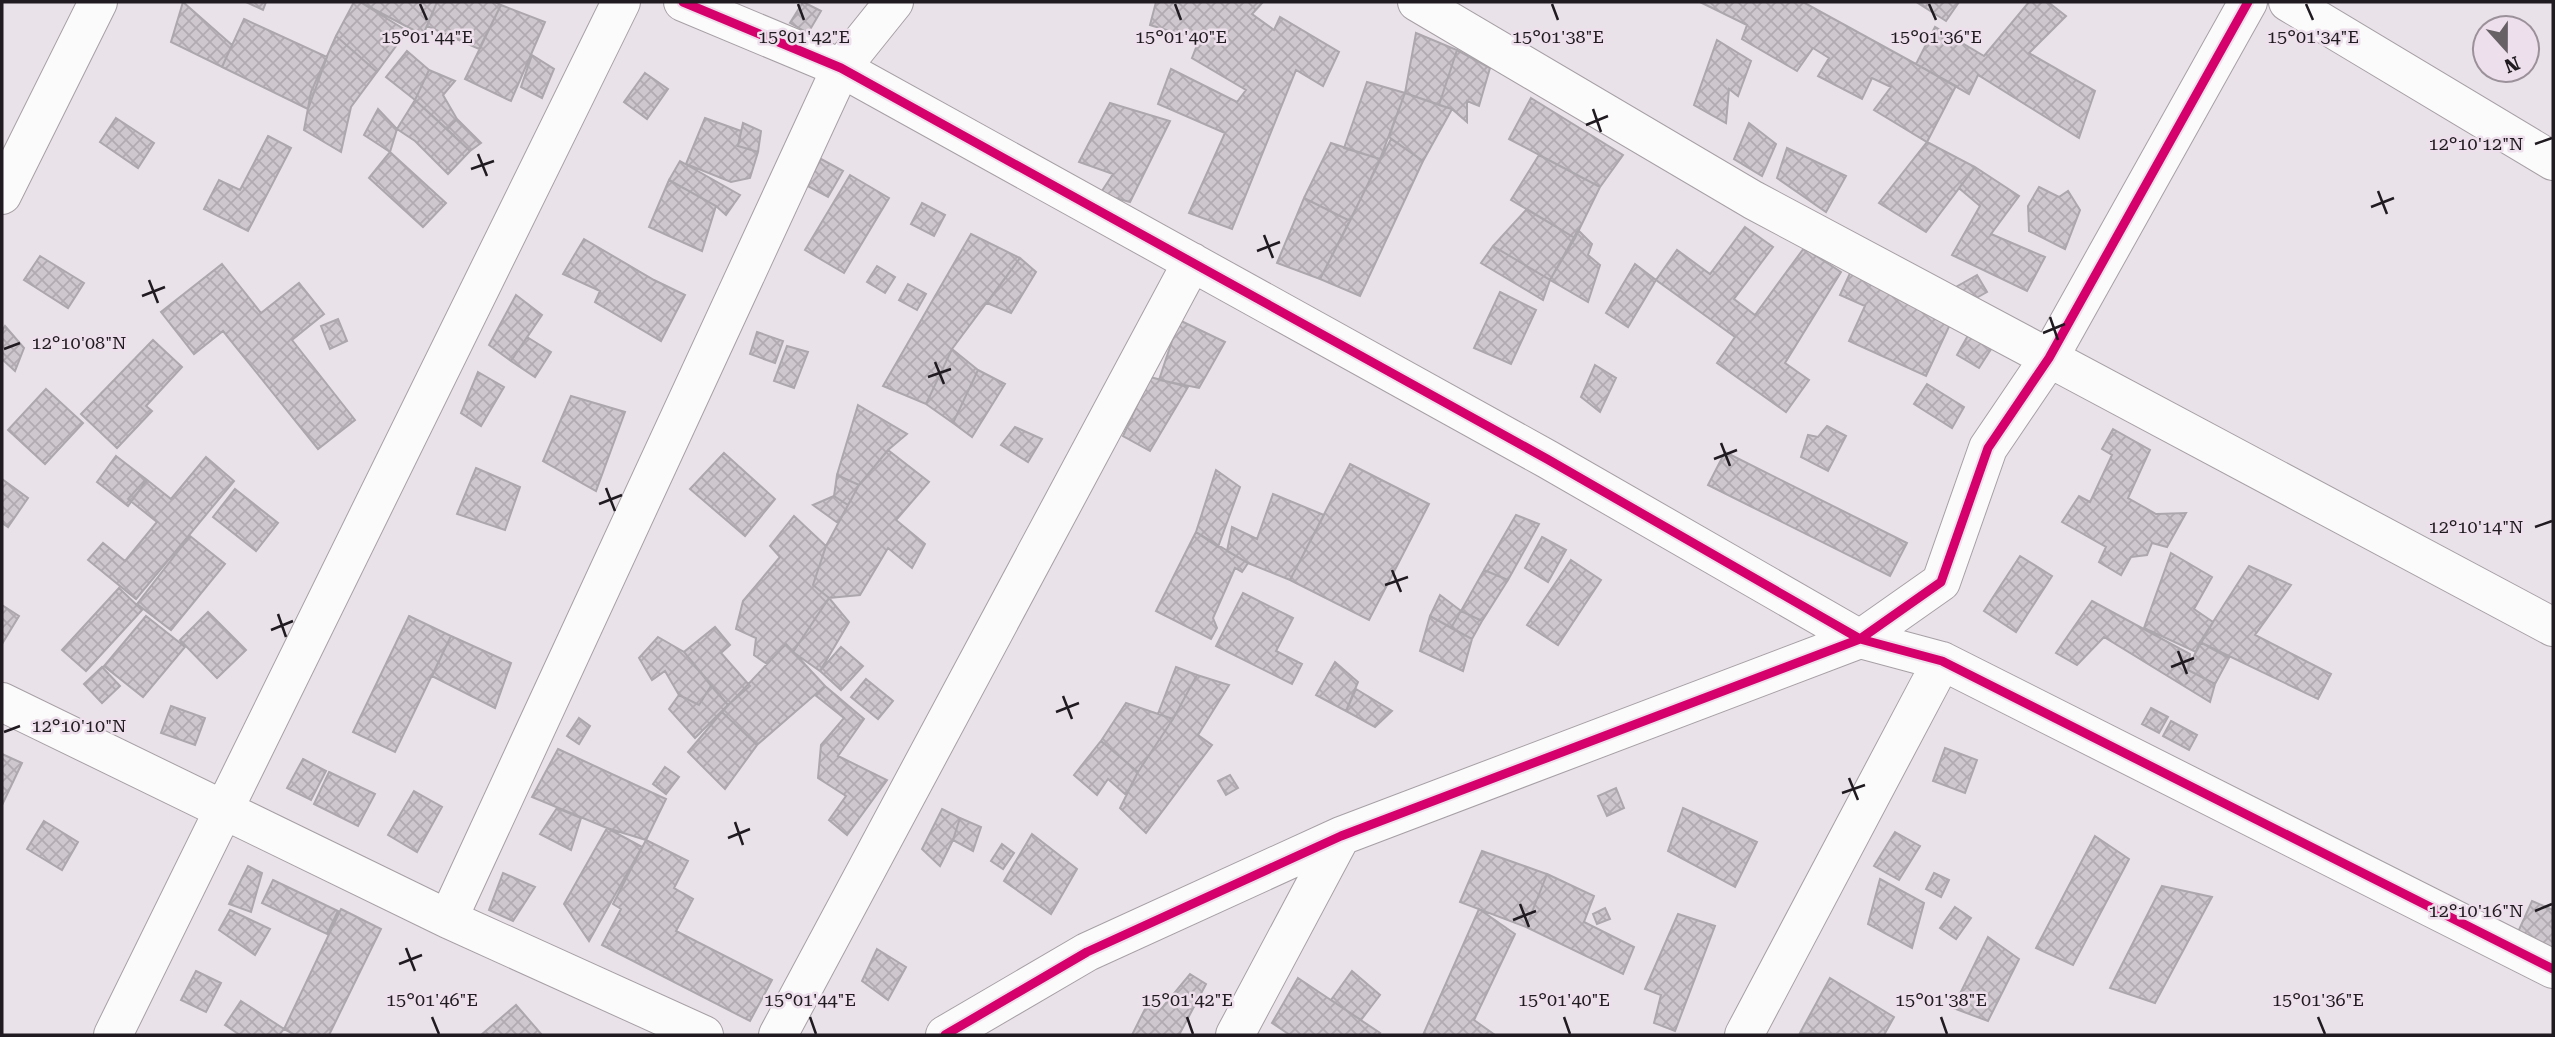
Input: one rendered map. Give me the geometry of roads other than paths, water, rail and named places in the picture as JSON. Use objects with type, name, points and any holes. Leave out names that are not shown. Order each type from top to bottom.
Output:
[{"type":"street","points":[[2,195],[97,2]]},
{"type":"street","points":[[113,1035],[621,2]]},
{"type":"street","points":[[684,2],[841,68],[1547,459],[1860,639],[1942,662],[2553,969]]},
{"type":"street","points":[[448,919],[841,68],[894,2]]},
{"type":"street","points":[[1417,2],[1753,200],[2553,627]]},
{"type":"street","points":[[945,1035],[1087,952],[1341,836],[1860,639],[1941,582],[1988,448],[2049,358],[2248,2]]},
{"type":"street","points":[[2288,2],[2553,161]]},
{"type":"street","points":[[778,1035],[1192,262]]},
{"type":"street","points":[[1744,1035],[1942,662]]},
{"type":"street","points":[[2,702],[448,919],[704,1035]]},
{"type":"street","points":[[1234,1035],[1341,836]]}]
